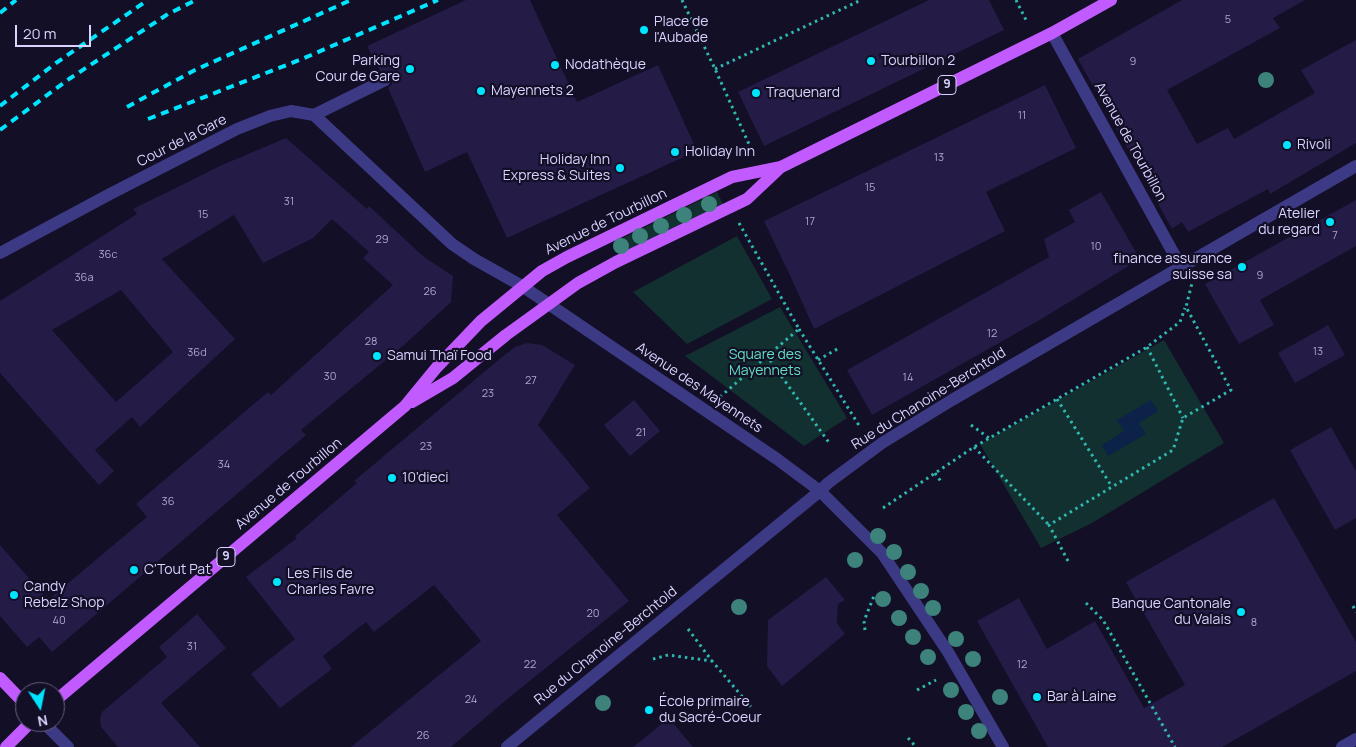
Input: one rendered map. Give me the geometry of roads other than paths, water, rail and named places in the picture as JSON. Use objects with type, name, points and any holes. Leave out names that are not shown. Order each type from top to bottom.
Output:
[{"type":"main road","name":"Avenue de Tourbillon","points":[[405,406],[436,367],[480,321],[542,271],[732,177],[781,167],[1052,33],[1112,0]]},
{"type":"main road","name":"Avenue de Tourbillon","points":[[65,693],[405,406],[453,378],[506,335],[578,283],[616,262],[747,199],[781,167]]},
{"type":"main road","points":[[0,678],[15,694]]},
{"type":"main road","points":[[6,747],[21,732]]},
{"type":"street","name":"Avenue de Tourbillon","points":[[1052,33],[1180,267]]},
{"type":"street","points":[[314,115],[385,80]]},
{"type":"street","name":"Cour de la Gare","points":[[0,254],[110,194],[238,129],[270,116],[291,111],[314,115]]},
{"type":"street","name":"Avenue des Mayennets","points":[[314,115],[452,244],[474,259],[522,286],[777,459],[820,491],[882,553],[948,652],[1003,747]]},
{"type":"street","name":"Rue du Chanoine-Berchtold","points":[[507,747],[828,483],[882,443],[952,400],[1356,166]]},
{"type":"street","points":[[53,732],[68,747]]},
{"type":"street","points":[[1342,747],[1356,739]]},
{"type":"water","points":[[1151,400],[1158,411],[1139,423],[1146,434],[1108,456],[1102,445],[1124,431],[1117,420]]},
{"type":"railway","points":[[0,13],[16,0]]},
{"type":"railway","points":[[0,106],[56,63],[148,0]]},
{"type":"railway","points":[[0,130],[69,79],[168,14],[196,0]]},
{"type":"railway","points":[[127,107],[195,70],[351,0]]},
{"type":"railway","points":[[148,119],[302,59],[438,0]]},
{"type":"place","name":"Place de l'Aubade","points":[[644,30]]},
{"type":"place","name":"Tourbillon 2","points":[[871,61]]},
{"type":"place","name":"Nodathèque","points":[[555,65]]},
{"type":"place","name":"Parking Cour de Gare","points":[[410,69]]},
{"type":"place","name":"Mayennets 2","points":[[481,91]]},
{"type":"place","name":"Traquenard","points":[[756,93]]},
{"type":"place","name":"Rivoli","points":[[1287,145]]},
{"type":"place","name":"Holiday Inn","points":[[675,152]]},
{"type":"place","name":"Holiday Inn Express & Suites","points":[[620,168]]},
{"type":"place","name":"Atelier du regard","points":[[1330,222]]},
{"type":"place","name":"finance assurance suisse sa","points":[[1242,267]]},
{"type":"place","name":"Samui Thaï Food","points":[[377,356]]},
{"type":"place","name":"10'dieci","points":[[392,478]]},
{"type":"place","name":"C'Tout Pat","points":[[134,570]]},
{"type":"place","name":"Les Fils de Charles Favre","points":[[277,582]]},
{"type":"place","name":"Candy Rebelz Shop","points":[[14,595]]},
{"type":"place","name":"Banque Cantonale du Valais","points":[[1241,612]]},
{"type":"place","name":"Bar à Laine","points":[[1037,697]]},
{"type":"place","name":"École primaire du Sacré-Coeur","points":[[649,710]]},
{"type":"park label","name":"Square des Mayennets","points":[[765,364]]}]
